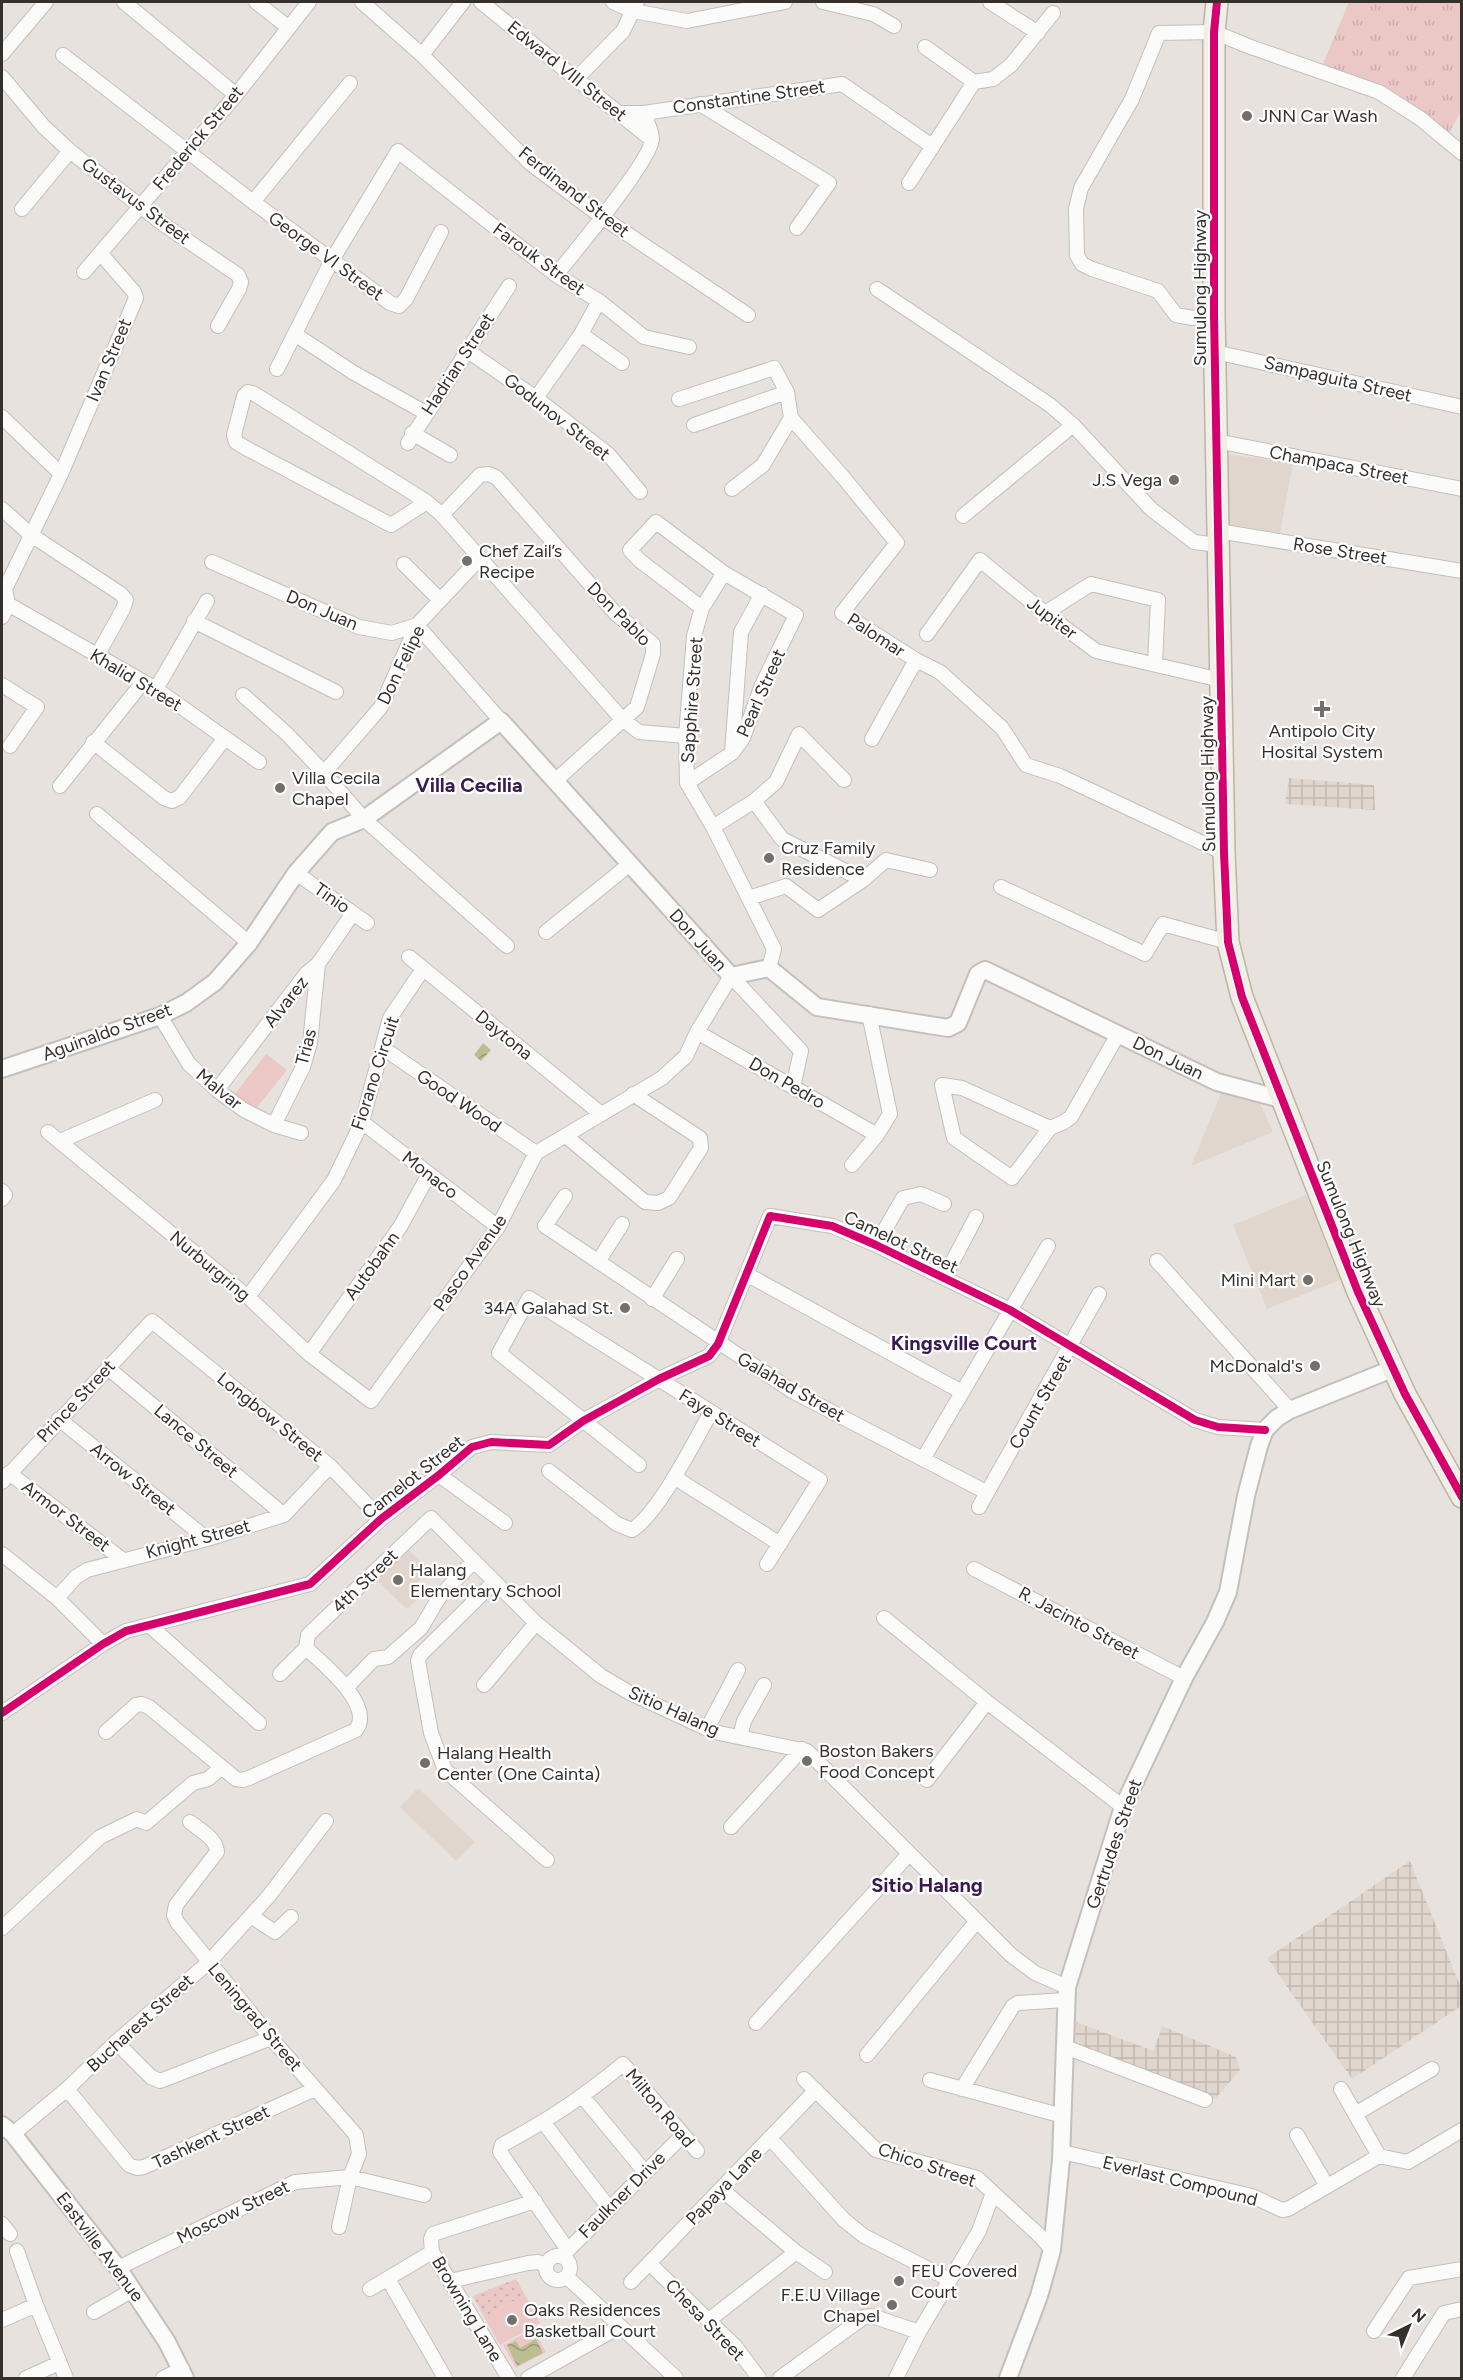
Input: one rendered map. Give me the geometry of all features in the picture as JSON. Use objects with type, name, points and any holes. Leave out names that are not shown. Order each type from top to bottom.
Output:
[{"type":"main road","name":"Sumulong Highway","points":[[1217,2],[1214,32],[1214,315],[1224,853],[1228,942],[1242,997],[1358,1292],[1392,1369],[1461,1497]]},
{"type":"street","points":[[2,54],[46,2]]},
{"type":"street","points":[[124,2],[236,94]]},
{"type":"street","points":[[256,2],[289,28]]},
{"type":"street","name":"Frederick Street","points":[[84,272],[236,94],[309,2]]},
{"type":"street","name":"Ferdinand Street","points":[[362,2],[422,55],[531,164],[602,217],[748,315]]},
{"type":"street","points":[[422,55],[464,2]]},
{"type":"street","name":"Edward VIII Street","points":[[481,2],[652,140]]},
{"type":"street","points":[[613,2],[687,21],[785,2]]},
{"type":"street","points":[[823,2],[873,14],[894,26]]},
{"type":"street","points":[[873,14],[882,2]]},
{"type":"street","points":[[990,2],[1038,33]]},
{"type":"street","points":[[577,78],[623,31],[635,6]]},
{"type":"street","points":[[925,47],[974,82],[993,79],[1011,65],[1053,13]]},
{"type":"street","points":[[1214,315],[1193,318],[1176,315],[1158,291],[1092,269],[1082,264],[1077,255],[1076,209],[1081,188],[1132,99],[1159,33],[1214,32],[1379,92],[1421,119],[1461,153]]},
{"type":"street","name":"George VI Street","points":[[63,55],[253,202],[390,303],[399,306],[406,298],[441,232]]},
{"type":"street","name":"Gustavus Street","points":[[2,77],[44,128],[70,151],[142,205],[163,224],[238,275],[241,282],[239,289],[218,326]]},
{"type":"street","points":[[909,183],[974,82]]},
{"type":"street","points":[[253,202],[350,83]]},
{"type":"street","name":"Constantine Street","points":[[619,113],[644,113],[842,84],[932,146]]},
{"type":"street","points":[[700,104],[829,183],[797,228]]},
{"type":"street","points":[[556,275],[645,158],[652,140],[644,113]]},
{"type":"street","points":[[22,209],[70,151]]},
{"type":"street","name":"Farouk Street","points":[[332,260],[398,151],[556,275],[598,301],[644,338],[689,347]]},
{"type":"street","name":"Ivan Street","points":[[61,474],[135,298],[134,292],[101,254]]},
{"type":"street","points":[[277,369],[332,260]]},
{"type":"street","name":"Hadrian Street","points":[[450,455],[410,438],[509,286]]},
{"type":"street","name":"Rose Street","points":[[877,289],[1050,405],[1073,426],[1151,509],[1194,542],[1218,538],[1461,571]]},
{"type":"street","points":[[536,398],[581,334],[598,301]]},
{"type":"street","points":[[581,334],[622,363]]},
{"type":"street","points":[[296,335],[354,373],[426,412]]},
{"type":"street","name":"Godunov Street","points":[[468,351],[536,398],[608,454],[640,492]]},
{"type":"street","name":"Sampaguita Street","points":[[1215,352],[1461,407]]},
{"type":"street","points":[[679,399],[774,368],[787,392],[790,418],[763,465],[732,489]]},
{"type":"street","points":[[427,502],[391,525],[244,447],[236,442],[234,435],[244,396],[248,392],[253,393],[427,502],[442,515],[622,719],[639,732],[686,736]]},
{"type":"street","points":[[694,425],[787,392]]},
{"type":"street","points":[[2,417],[61,474],[5,589],[5,611]]},
{"type":"street","name":"Palomar","points":[[790,418],[843,477],[897,543],[842,613],[916,660],[940,672],[1002,729],[1026,765],[1060,776],[1224,853]]},
{"type":"street","points":[[963,516],[1073,426]]},
{"type":"street","name":"Champaca Street","points":[[1216,441],[1461,489]]},
{"type":"street","name":"Don Pablo","points":[[442,515],[480,475],[489,474],[497,478],[616,614],[653,644],[653,654],[636,707],[555,781]]},
{"type":"street","points":[[2,509],[32,535],[121,594],[126,600],[97,656]]},
{"type":"street","points":[[702,608],[639,560],[630,550],[656,522],[724,573],[762,594],[741,632],[732,753]]},
{"type":"street","name":"Don Felipe","points":[[324,773],[381,707],[417,625],[479,558]]},
{"type":"street","name":"Jupiter","points":[[927,634],[980,560],[1096,651],[1221,680]]},
{"type":"street","name":"Don Juan","points":[[212,562],[359,627],[392,633],[417,625],[731,975],[769,968],[817,1007],[948,1028],[958,1023],[978,974],[985,970],[1217,1082],[1281,1099]]},
{"type":"street","points":[[404,564],[440,600]]},
{"type":"street","name":"Sapphire Street","points":[[724,573],[702,608],[694,636],[686,736],[687,783],[713,826],[774,949],[769,968]]},
{"type":"street","points":[[1045,613],[1091,584],[1158,600],[1155,664]]},
{"type":"street","name":"Pearl Street","points":[[687,783],[732,753],[743,738],[762,685],[796,615],[762,594]]},
{"type":"street","points":[[60,786],[93,742],[149,685],[207,601]]},
{"type":"street","name":"Khalid Street","points":[[5,611],[97,656],[149,685],[259,762]]},
{"type":"street","points":[[194,621],[336,692]]},
{"type":"street","points":[[872,739],[916,660]]},
{"type":"street","points":[[2,685],[37,707],[10,746]]},
{"type":"street","points":[[243,694],[287,734],[364,819],[507,946]]},
{"type":"street","name":"Aguinaldo Street","points":[[2,1069],[160,1016],[186,1003],[215,982],[249,943],[296,873],[332,832],[364,819],[501,721]]},
{"type":"street","points":[[713,826],[754,801],[776,782],[799,734],[844,780]]},
{"type":"street","points":[[93,742],[164,798],[172,801],[180,797],[225,738]]},
{"type":"street","points":[[754,801],[782,838],[862,880]]},
{"type":"street","points":[[97,814],[249,943]]},
{"type":"street","points":[[749,898],[786,886],[818,910],[862,880],[886,860],[930,870]]},
{"type":"street","points":[[546,932],[630,864]]},
{"type":"street","name":"Tinio","points":[[296,873],[367,923]]},
{"type":"street","points":[[1001,887],[1145,954],[1163,924],[1228,942]]},
{"type":"street","name":"Alvarez","points":[[217,1090],[306,974],[318,964],[353,913]]},
{"type":"street","name":"Daytona","points":[[409,957],[600,1113]]},
{"type":"street","name":"Trias","points":[[274,1125],[303,1066],[310,1043],[318,964]]},
{"type":"street","name":"Fiorano Circuit","points":[[248,1297],[334,1180],[362,1122],[390,1018],[423,969]]},
{"type":"street","points":[[536,1153],[662,1078],[686,1056],[697,1032],[731,975],[801,1051],[793,1087]]},
{"type":"street","points":[[852,1165],[877,1135],[890,1114],[869,1014]]},
{"type":"street","name":"Malvar","points":[[160,1016],[189,1064],[217,1090],[244,1110],[274,1125],[301,1133]]},
{"type":"street","name":"Don Pedro","points":[[697,1032],[877,1135]]},
{"type":"street","points":[[1050,1128],[962,1088],[942,1085],[954,1138],[1012,1178],[1050,1128],[1071,1117],[1118,1034]]},
{"type":"street","name":"Good Wood","points":[[383,1048],[536,1153]]},
{"type":"street","points":[[566,1136],[645,1202],[658,1203],[669,1198],[700,1148],[699,1138],[633,1094]]},
{"type":"street","points":[[60,1141],[155,1101]]},
{"type":"street","name":"Monaco","points":[[362,1122],[498,1227]]},
{"type":"street","name":"Nurburgring","points":[[48,1132],[248,1297],[309,1354],[371,1401]]},
{"type":"street","name":"Pasco Avenue","points":[[371,1401],[498,1227],[536,1153]]},
{"type":"street","name":"Autobahn","points":[[309,1354],[400,1227],[429,1174]]},
{"type":"street","points":[[2,1191],[5,1195],[2,1199]]},
{"type":"street","points":[[876,1245],[903,1198],[921,1194],[944,1204]]},
{"type":"street","name":"Galahad Street","points":[[565,1196],[545,1226],[718,1344],[792,1390],[986,1492]]},
{"type":"street","name":"Camelot Street","points":[[3,1707],[126,1631],[310,1584],[381,1519],[472,1447],[491,1442],[549,1445],[583,1421],[658,1379],[709,1356],[718,1344],[748,1275],[770,1216],[832,1226],[876,1245],[1010,1310],[1195,1420],[1218,1426],[1265,1430]]},
{"type":"street","points":[[944,1278],[976,1217]]},
{"type":"street","points":[[598,1262],[622,1224]]},
{"type":"street","points":[[923,1459],[1048,1246]]},
{"type":"street","points":[[652,1299],[678,1259]]},
{"type":"street","points":[[1157,1261],[1290,1410]]},
{"type":"street","points":[[748,1275],[962,1392]]},
{"type":"street","name":"Count Street","points":[[979,1507],[1099,1294]]},
{"type":"street","name":"Faye Street","points":[[583,1421],[499,1353],[529,1298],[820,1480],[780,1544]]},
{"type":"street","name":"Prince Street","points":[[5,1477],[152,1321]]},
{"type":"street","name":"Longbow Street","points":[[152,1321],[330,1466],[381,1519]]},
{"type":"street","name":"Lance Street","points":[[108,1368],[284,1515]]},
{"type":"street","points":[[1265,1430],[1277,1418],[1290,1410],[1392,1369]]},
{"type":"street","points":[[549,1470],[617,1524],[632,1530],[643,1523],[674,1477],[711,1412]]},
{"type":"street","name":"Arrow Street","points":[[59,1419],[207,1539]]},
{"type":"street","points":[[583,1421],[639,1465]]},
{"type":"street","name":"Gertrudes Street","points":[[1008,2379],[1039,2296],[1052,2250],[1062,2152],[1067,1994],[1123,1806],[1228,1592],[1246,1496],[1265,1430]]},
{"type":"street","name":"Knight Street","points":[[57,1598],[76,1577],[87,1570],[207,1539],[284,1515],[330,1466]]},
{"type":"street","points":[[439,1475],[505,1523]]},
{"type":"street","name":"Armor Street","points":[[5,1477],[123,1560]]},
{"type":"street","points":[[674,1477],[780,1544],[767,1564]]},
{"type":"street","name":"Sitio Halang","points":[[431,1518],[536,1623],[601,1676],[630,1693],[707,1729],[807,1750],[1011,1955],[1067,1994]]},
{"type":"street","name":"4th Street","points":[[280,1674],[306,1648],[308,1635],[431,1518]]},
{"type":"street","points":[[2,1554],[57,1598],[103,1644]]},
{"type":"street","points":[[347,1687],[375,1659],[388,1657],[422,1628],[440,1596],[473,1562]]},
{"type":"street","name":"R. Jacinto Street","points":[[974,1569],[1184,1678]]},
{"type":"street","points":[[494,1582],[420,1655],[418,1661],[423,1696],[431,1734],[445,1770],[547,1860]]},
{"type":"street","points":[[884,1618],[987,1702],[1123,1806]]},
{"type":"street","points":[[484,1685],[536,1623]]},
{"type":"street","points":[[149,1625],[259,1723]]},
{"type":"street","points":[[106,1732],[136,1705],[142,1704],[149,1707],[221,1768],[236,1779],[243,1780],[356,1730],[361,1722],[360,1713],[347,1687],[306,1648]]},
{"type":"street","points":[[707,1729],[738,1670]]},
{"type":"street","points":[[740,1737],[744,1722],[764,1685]]},
{"type":"street","points":[[927,1780],[987,1702]]},
{"type":"street","points":[[731,1827],[802,1749]]},
{"type":"street","points":[[2,1928],[106,1832],[137,1818],[146,1823],[193,1783],[208,1779],[221,1768]]},
{"type":"street","name":"Bucharest Street","points":[[7,2130],[67,2088],[116,2042],[209,1962],[251,1916],[326,1821]]},
{"type":"street","name":"Leningrad Street","points":[[190,1822],[212,1838],[217,1852],[176,1905],[174,1915],[177,1922],[271,2038],[356,2135],[359,2154],[350,2177],[339,2227]]},
{"type":"street","points":[[756,2023],[909,1854]]},
{"type":"street","points":[[251,1916],[275,1932],[291,1917]]},
{"type":"street","points":[[867,2055],[976,1922]]},
{"type":"street","points":[[962,2089],[1013,2006],[1018,2003],[1067,1994]]},
{"type":"street","points":[[116,2042],[151,2078],[160,2081],[271,2038]]},
{"type":"street","points":[[1065,2047],[1205,2100]]},
{"type":"street","name":"Milton Road","points":[[583,2097],[623,2064],[697,2151]]},
{"type":"street","points":[[1355,2114],[1432,2069]]},
{"type":"street","name":"Chico Street","points":[[804,2079],[876,2151],[977,2178],[1052,2250]]},
{"type":"street","points":[[930,2080],[1063,2116]]},
{"type":"street","name":"Tashkent Street","points":[[67,2088],[129,2165],[137,2168],[144,2167],[315,2089]]},
{"type":"street","points":[[1341,2089],[1379,2156],[1408,2162],[1461,2130]]},
{"type":"street","name":"Papaya Lane","points":[[631,2282],[816,2090]]},
{"type":"street","points":[[565,2253],[552,2257],[546,2265],[546,2274],[553,2280],[563,2280],[567,2277],[570,2268],[565,2253],[535,2201],[500,2152],[500,2147],[583,2097],[645,2172]]},
{"type":"street","points":[[543,2123],[609,2208]]},
{"type":"street","name":"Eastville Avenue","points":[[7,2130],[118,2268],[168,2342],[184,2374]]},
{"type":"street","name":"Faulkner Drive","points":[[565,2253],[682,2135]]},
{"type":"street","points":[[1297,2135],[1327,2186]]},
{"type":"street","points":[[770,2138],[844,2220],[864,2236],[950,2280]]},
{"type":"street","name":"Everlast Compound","points":[[1062,2152],[1252,2196],[1282,2210],[1288,2209],[1379,2156]]},
{"type":"street","name":"Moscow Street","points":[[118,2268],[294,2182],[350,2177],[424,2195]]},
{"type":"street","points":[[721,2189],[796,2252],[825,2272]]},
{"type":"street","points":[[896,2379],[919,2332],[979,2231],[993,2193]]},
{"type":"street","name":"Browning Lane","points":[[509,2379],[432,2252],[431,2237],[434,2234],[535,2201]]},
{"type":"street","points":[[17,2251],[66,2379]]},
{"type":"street","points":[[370,2289],[432,2252]]},
{"type":"street","points":[[709,2320],[796,2252]]},
{"type":"street","points":[[450,2281],[528,2263],[538,2262],[546,2265]]},
{"type":"street","name":"Chesa Street","points":[[649,2263],[735,2346],[759,2379]]},
{"type":"street","points":[[1374,2331],[1410,2278],[1461,2269]]},
{"type":"street","points":[[567,2277],[676,2379]]},
{"type":"street","points":[[388,2279],[445,2379]]},
{"type":"street","points":[[94,2312],[133,2290]]},
{"type":"street","points":[[2,2320],[36,2305]]},
{"type":"street","points":[[1403,2379],[1444,2313],[1461,2309]]},
{"type":"street","points":[[780,2379],[864,2317],[872,2316],[919,2332]]},
{"type":"street","points":[[528,2379],[619,2327]]},
{"type":"street","points":[[26,2379],[59,2363]]},
{"type":"street","points":[[163,2379],[184,2374]]},
{"type":"shaded area","points":[[1227,454],[1293,463],[1280,533],[1226,524]]},
{"type":"shaded area","points":[[1289,778],[1374,785],[1375,810],[1285,804]]},
{"type":"shaded area","points":[[1221,1093],[1260,1103],[1273,1132],[1191,1166]]},
{"type":"shaded area","points":[[1306,1195],[1340,1280],[1267,1309],[1233,1225]]},
{"type":"shaded area","name":"Halang Elementary School","points":[[406,1547],[430,1571],[417,1583],[425,1592],[407,1609],[373,1577]]},
{"type":"shaded area","points":[[418,1788],[475,1842],[456,1861],[400,1807]]},
{"type":"shaded area","points":[[1410,1861],[1461,1988],[1461,2006],[1352,2079],[1267,1958]]},
{"type":"shaded area","points":[[1076,2022],[1154,2051],[1162,2026],[1236,2057],[1240,2070],[1215,2099],[1075,2048]]},
{"type":"green space","points":[[1349,2],[1461,2],[1461,112],[1448,134],[1385,88],[1323,64]]},
{"type":"green space","points":[[266,1054],[287,1070],[254,1111],[234,1095]]},
{"type":"green space","points":[[516,2279],[525,2295],[484,2317],[473,2296]]},
{"type":"green space","name":"Oaks Residences Basketball Court","points":[[525,2295],[540,2323],[500,2345],[484,2317]]},
{"type":"green space","points":[[533,2329],[546,2352],[516,2368],[503,2345]]},
{"type":"water","points":[[483,1043],[491,1050],[481,1061],[474,1055]]},
{"type":"water","points":[[536,2339],[543,2353],[517,2366],[507,2345],[516,2341],[520,2348]]},
{"type":"cycle path","points":[[1217,2],[1214,32],[1214,315],[1224,853],[1228,942],[1242,997],[1358,1292],[1405,1394],[1462,1497]]},
{"type":"cycle path","points":[[2,1713],[103,1644],[126,1631],[310,1584],[381,1519],[472,1447],[491,1442],[549,1445],[583,1421],[659,1379],[709,1356],[718,1344],[770,1216],[832,1226],[876,1245],[1010,1310],[1195,1420],[1218,1427],[1265,1430]]},
{"type":"place","name":"JNN Car Wash","points":[[1247,116]]},
{"type":"place","name":"J.S Vega","points":[[1174,480]]},
{"type":"place","name":"Chef Zail’s Recipe","points":[[467,561]]},
{"type":"place","name":"Antipolo City Hosital System","points":[[1322,709]]},
{"type":"place","name":"Villa Cecila Chapel","points":[[280,788]]},
{"type":"place","name":"Cruz Family Residence","points":[[769,858]]},
{"type":"place","name":"Mini Mart","points":[[1308,1280]]},
{"type":"place","name":"34A Galahad St.","points":[[625,1308]]},
{"type":"place","name":"McDonald's","points":[[1315,1366]]},
{"type":"place","name":"Halang Elementary School","points":[[398,1580]]},
{"type":"place","name":"Boston Bakers Food Concept","points":[[807,1761]]},
{"type":"place","name":"Halang Health Center (One Cainta)","points":[[425,1763]]},
{"type":"place","name":"FEU Covered Court","points":[[899,2281]]},
{"type":"place","name":"F.E.U Village Chapel","points":[[892,2305]]},
{"type":"place","name":"Oaks Residences Basketball Court","points":[[512,2320]]},
{"type":"district","name":"Villa Cecilia","points":[[469,785]]},
{"type":"district","name":"Kingsville Court","points":[[964,1343]]},
{"type":"district","name":"Sitio Halang","points":[[927,1885]]}]
